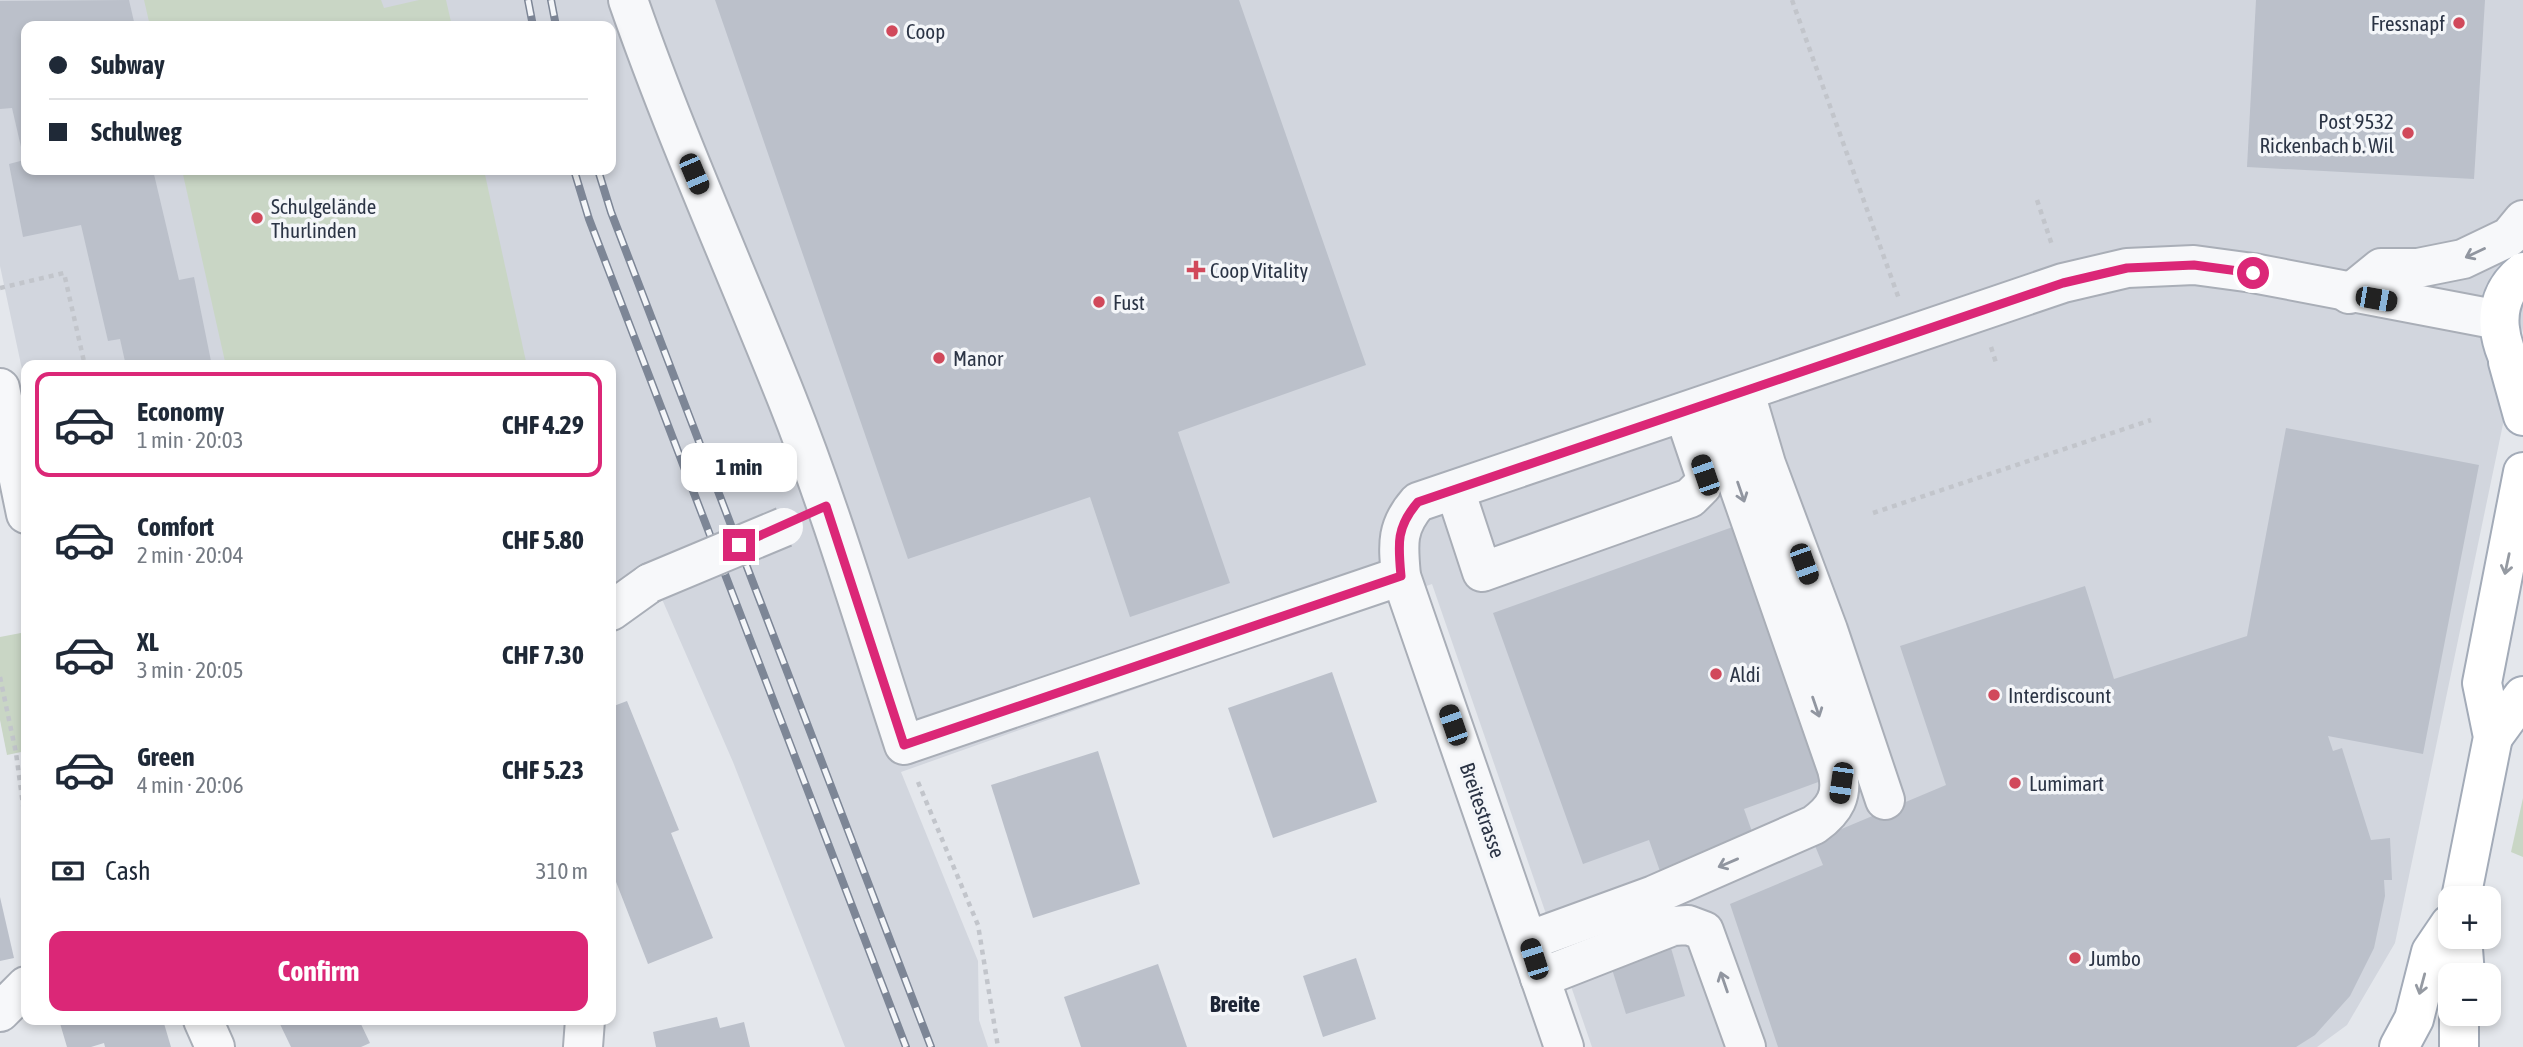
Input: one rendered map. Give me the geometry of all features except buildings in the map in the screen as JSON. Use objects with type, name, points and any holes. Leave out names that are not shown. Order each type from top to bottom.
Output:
[{"type":"main road","points":[[2523,272],[2504,299],[2499,320],[2501,347],[2515,372],[2523,416]]},
{"type":"main road","points":[[2463,886],[2493,737],[2482,683],[2523,472]]},
{"type":"main road","points":[[2493,737],[2523,696]]},
{"type":"main road","points":[[2399,1047],[2414,1019],[2431,952],[2438,942]]},
{"type":"main road","points":[[2459,1026],[2459,1047]]},
{"type":"street","points":[[628,0],[663,99],[788,401],[826,506],[904,745],[1401,576]]},
{"type":"street","points":[[2350,294],[2381,268],[2418,268],[2463,259],[2509,237],[2523,220]]},
{"type":"street","name":"Breitestrasse","points":[[1564,1047],[1401,576],[1398,546],[1403,519],[1418,502],[2063,283],[2127,268],[2194,265],[2253,273],[2350,294],[2499,320]]},
{"type":"street","points":[[0,388],[21,490]]},
{"type":"street","points":[[1455,490],[1482,572],[1690,498],[1702,486],[1705,475],[1713,403]]},
{"type":"street","points":[[1713,403],[1766,464],[1828,630],[1885,800]]},
{"type":"street","points":[[1528,941],[1654,895],[1814,825],[1830,814],[1839,798],[1841,783],[1837,769],[1713,403]]},
{"type":"street","points":[[616,607],[650,583],[826,506]]},
{"type":"street","points":[[1541,978],[1673,926],[1688,925],[1704,931],[1713,949],[1746,1047]]},
{"type":"street","points":[[0,1012],[21,991]]},
{"type":"street","points":[[205,1025],[215,1047]]},
{"type":"street","points":[[583,1047],[585,1025]]},
{"type":"path","points":[[1792,0],[1901,304]]},
{"type":"path","points":[[2037,201],[2054,253]]},
{"type":"path","points":[[0,288],[64,273],[84,360]]},
{"type":"path","points":[[1990,343],[1997,366]]},
{"type":"path","points":[[1873,513],[2151,420]]},
{"type":"path","points":[[0,677],[21,790]]},
{"type":"path","points":[[904,745],[930,816],[978,925],[998,1047]]},
{"type":"shaded area","points":[[0,0],[2523,0],[2523,328],[2395,943],[2347,1025],[2317,1047],[1592,1047],[1432,584],[901,772],[978,961],[979,1020],[988,1047],[845,1047],[733,762],[648,567],[616,590],[616,360],[21,360],[21,365],[0,266]]},
{"type":"green space","points":[[144,0],[381,0],[384,8],[419,0],[446,0],[451,21],[149,21]]},
{"type":"green space","points":[[183,175],[485,175],[526,360],[225,360]]},
{"type":"green space","points":[[21,633],[21,752],[7,755],[0,720],[0,637]]},
{"type":"green space","points":[[2523,798],[2523,857],[2511,852]]},
{"type":"railway","points":[[528,0],[532,21]]},
{"type":"railway","points":[[551,0],[555,21]]},
{"type":"railway","points":[[576,175],[589,219],[906,1047]]},
{"type":"railway","points":[[600,175],[611,212],[931,1047]]},
{"type":"place","name":"Fressnapf","points":[[2459,23]]},
{"type":"place","name":"Coop","points":[[892,31]]},
{"type":"place","name":"Post 9532 Rickenbach b. Wil","points":[[2408,133]]},
{"type":"place","name":"Schulgelände Thurlinden","points":[[257,218]]},
{"type":"place","name":"Coop Vitality","points":[[1196,270]]},
{"type":"place","name":"Fust","points":[[1099,302]]},
{"type":"place","name":"Manor","points":[[939,358]]},
{"type":"place","name":"Aldi","points":[[1716,674]]},
{"type":"place","name":"Interdiscount","points":[[1994,695]]},
{"type":"place","name":"Lumimart","points":[[2015,783]]},
{"type":"place","name":"Jumbo","points":[[2075,958]]},
{"type":"district","name":"Breite","points":[[1235,1004]]},
{"type":"route","points":[[739,545],[826,506],[904,745],[971,725],[1401,576],[1398,546],[1403,519],[1418,502],[2063,283],[2127,268],[2194,265],[2253,273]]}]
